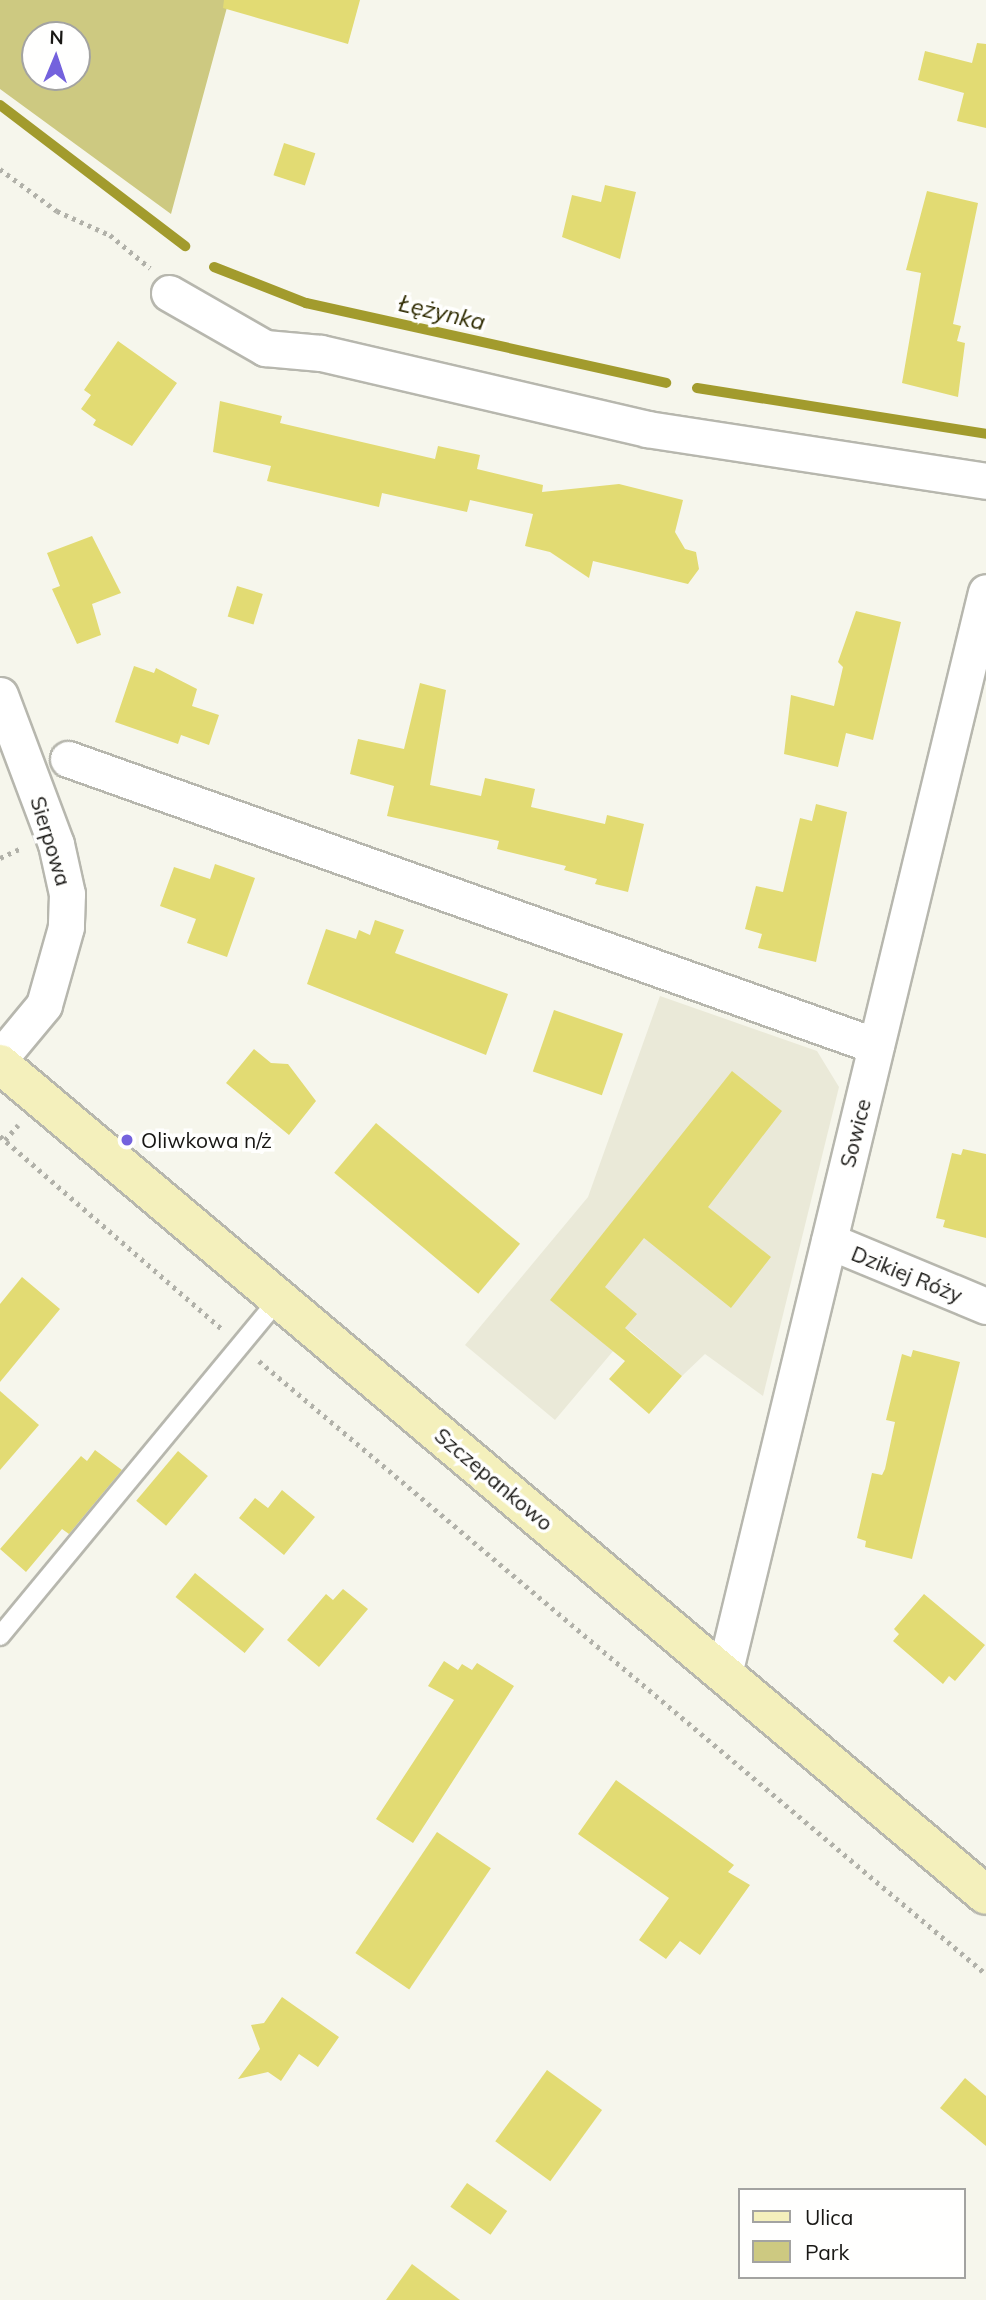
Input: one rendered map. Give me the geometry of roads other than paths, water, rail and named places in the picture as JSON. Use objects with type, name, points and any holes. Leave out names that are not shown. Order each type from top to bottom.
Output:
[{"type":"street","points":[[169,293],[265,348],[321,353],[647,429],[986,481]]},
{"type":"street","name":"Sowice","points":[[724,1674],[986,592]]},
{"type":"street","name":"Sierpowa","points":[[0,695],[55,844],[67,894],[66,927],[44,1005],[0,1059]]},
{"type":"street","points":[[68,759],[876,1046]]},
{"type":"street","name":"Szczepankowo","points":[[0,1064],[986,1895]]},
{"type":"street","name":"Dzikiej Róży","points":[[829,1241],[986,1306]]},
{"type":"lane","points":[[0,1636],[280,1298]]},
{"type":"waterway","name":"Łężynka","points":[[0,105],[185,246]]},
{"type":"waterway","name":"Łężynka","points":[[214,267],[306,303],[666,383]]},
{"type":"waterway","name":"Łężynka","points":[[697,388],[986,434]]},
{"type":"place","name":"Oliwkowa n/ż","points":[[127,1140]]}]
